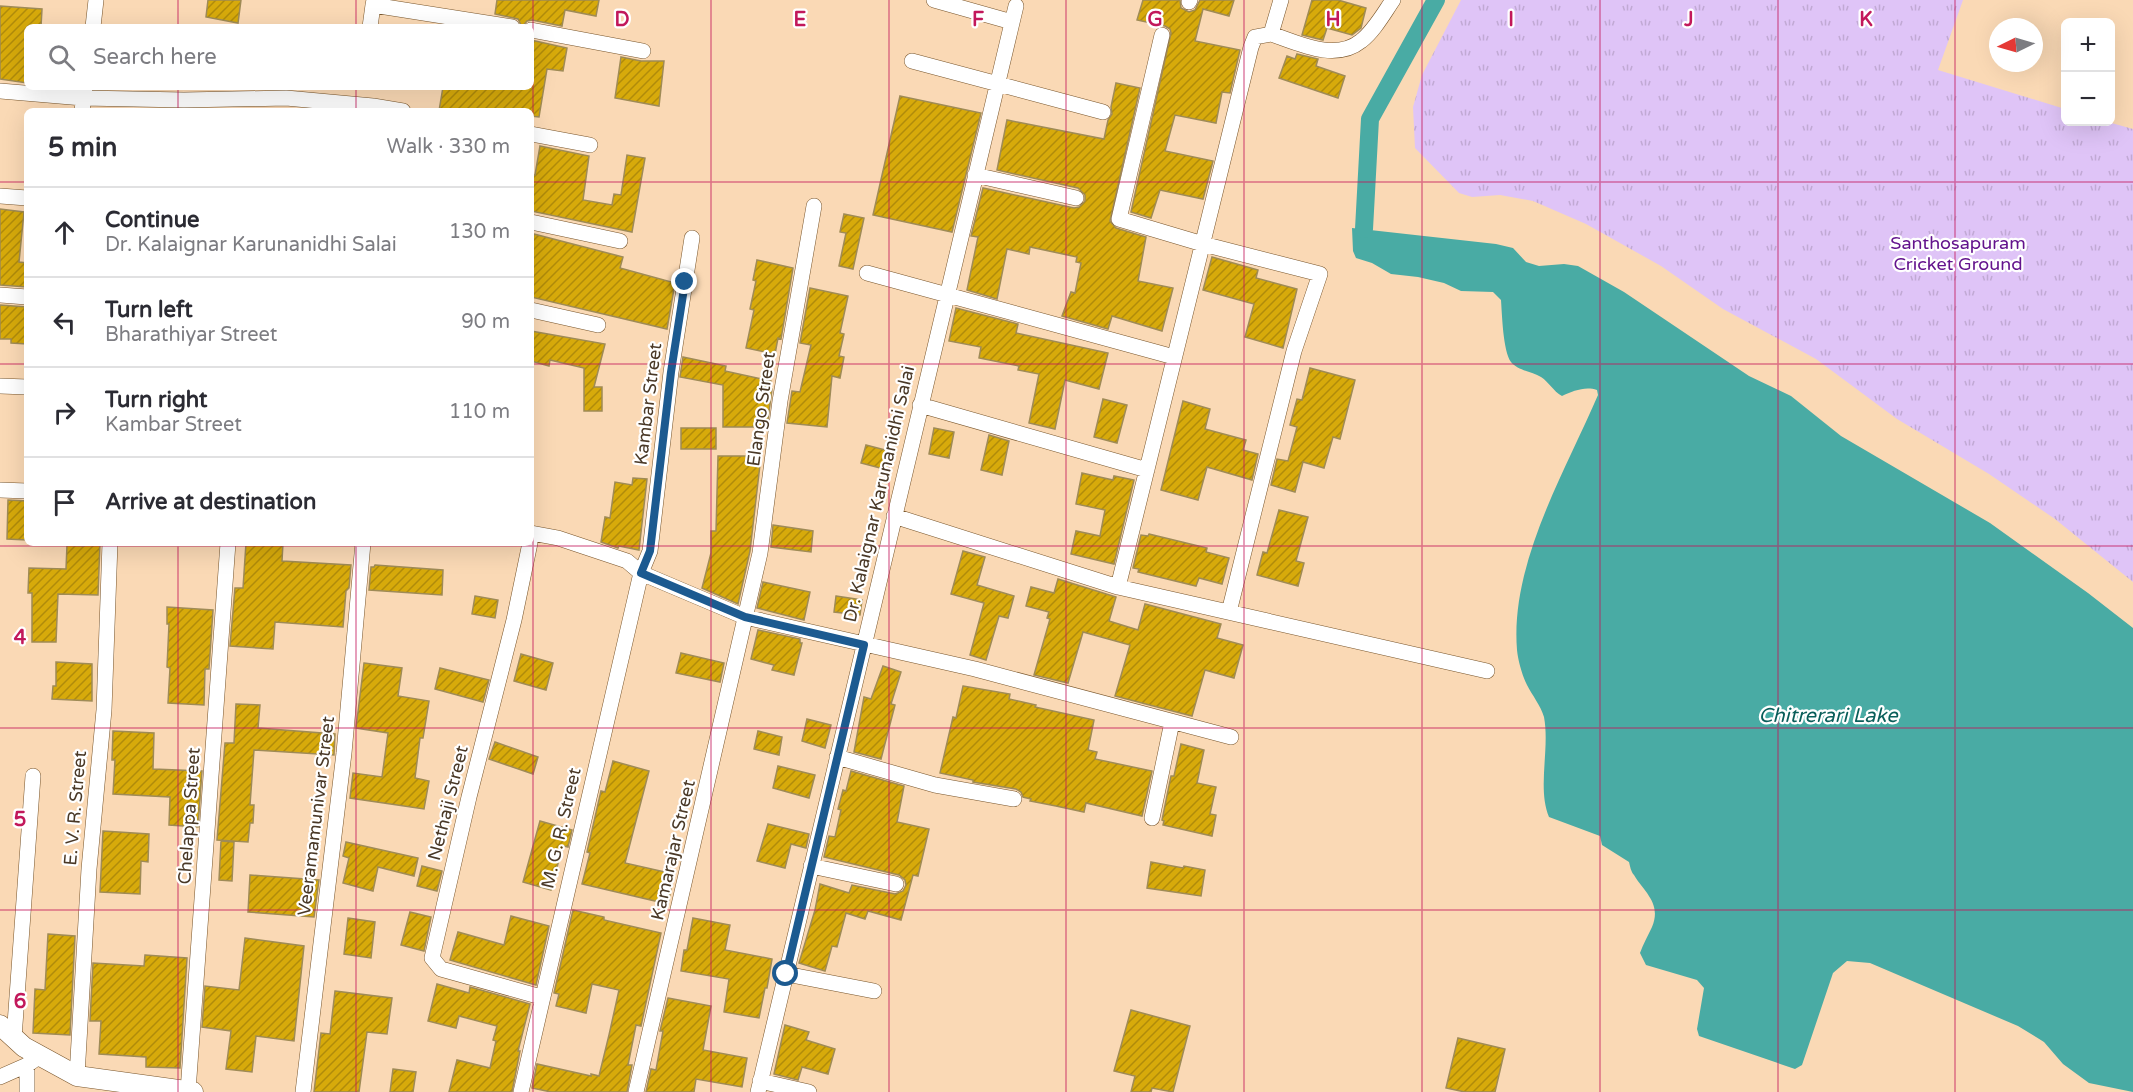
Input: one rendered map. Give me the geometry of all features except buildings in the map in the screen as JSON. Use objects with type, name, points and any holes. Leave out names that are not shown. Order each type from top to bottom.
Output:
[{"type":"street","points":[[88,0],[96,0],[93,24]]},
{"type":"street","points":[[934,0],[1012,22]]},
{"type":"street","points":[[1271,34],[1281,0]]},
{"type":"street","points":[[1118,586],[1255,37],[1271,34],[1328,51],[1345,49],[1361,42],[1393,0]]},
{"type":"street","points":[[370,24],[373,2],[495,24]]},
{"type":"street","name":"Dr. Kalaignar Karunanidhi Salai","points":[[759,1086],[1016,6]]},
{"type":"street","points":[[534,31],[643,51]]},
{"type":"street","points":[[1162,35],[1118,217],[1120,220],[1203,244],[1320,274],[1294,351],[1229,612]]},
{"type":"street","points":[[912,62],[1103,112]]},
{"type":"street","points":[[0,91],[184,106],[373,105],[388,108]]},
{"type":"street","points":[[534,135],[590,145]]},
{"type":"street","points":[[975,175],[1076,198]]},
{"type":"street","points":[[0,196],[24,198]]},
{"type":"street","name":"Elango Street","points":[[745,617],[760,552],[780,401],[814,206]]},
{"type":"street","points":[[534,223],[620,241]]},
{"type":"street","name":"Kambar Street","points":[[641,573],[650,551],[671,372],[692,238]]},
{"type":"street","points":[[867,273],[1174,357]]},
{"type":"street","points":[[0,295],[24,297]]},
{"type":"street","points":[[534,311],[598,325]]},
{"type":"street","points":[[0,386],[24,387]]},
{"type":"street","points":[[920,405],[1146,470]]},
{"type":"street","points":[[0,490],[24,491]]},
{"type":"street","points":[[894,516],[1118,586],[1487,671]]},
{"type":"street","points":[[534,537],[558,538],[627,561],[641,573],[745,617],[975,669],[1231,737]]},
{"type":"street","name":"E. V. R. Street","points":[[77,1076],[88,868],[104,710],[110,546]]},
{"type":"street","name":"Chelappa Street","points":[[191,1092],[228,546]]},
{"type":"street","name":"Veeramamunivar Street","points":[[303,1092],[344,753],[363,546]]},
{"type":"street","name":"Nethaji Street","points":[[529,546],[514,620],[469,797],[432,958],[441,969],[541,997]]},
{"type":"street","name":"M. G. R. Street","points":[[521,1092],[541,997],[641,573]]},
{"type":"street","name":"Kamarajar Street","points":[[636,1092],[745,617]]},
{"type":"street","points":[[1152,818],[1172,722]]},
{"type":"street","points":[[837,757],[935,785],[1014,799]]},
{"type":"street","points":[[14,1038],[33,776]]},
{"type":"street","points":[[811,866],[896,884]]},
{"type":"street","points":[[786,974],[874,991]]},
{"type":"street","points":[[0,1025],[24,1047],[33,1061],[77,1076],[191,1092]]},
{"type":"street","points":[[0,1077],[33,1061]]},
{"type":"street","points":[[27,1092],[33,1061]]},
{"type":"street","points":[[759,1086],[809,1092]]},
{"type":"green space","name":"Santhosapuram Cricket Ground","points":[[1461,0],[1963,0],[1938,70],[2061,108],[2061,126],[2115,126],[2115,124],[2133,129],[2133,582],[2055,519],[1989,474],[1897,419],[1816,359],[1723,309],[1661,266],[1586,224],[1533,201],[1500,195],[1472,197],[1459,193],[1415,148],[1413,107],[1422,75]]},
{"type":"water","name":"Chitrerari Lake","points":[[1352,228],[1496,244],[1513,248],[1526,262],[1539,266],[1564,264],[1578,266],[1624,292],[1749,376],[1791,396],[1841,436],[1990,523],[2133,628],[2133,1092],[2089,1083],[2063,1064],[2044,1042],[2018,1026],[1870,963],[1847,961],[1833,973],[1802,1065],[1795,1069],[1699,1036],[1697,1029],[1704,988],[1697,980],[1646,965],[1640,953],[1655,919],[1655,911],[1650,898],[1633,874],[1629,862],[1602,845],[1600,836],[1549,817],[1544,794],[1546,742],[1544,717],[1525,681],[1517,650],[1517,617],[1522,584],[1531,551],[1556,487],[1598,395],[1597,390],[1584,389],[1562,396],[1541,377],[1517,367],[1508,357],[1503,332],[1501,300],[1493,292],[1461,291],[1444,283],[1391,274],[1372,263],[1356,258],[1353,251]]},
{"type":"waterway","points":[[1364,229],[1370,119],[1436,0]]},
{"type":"route","points":[[685,282],[671,372],[650,551],[641,573],[745,617],[864,645],[786,974]]}]
